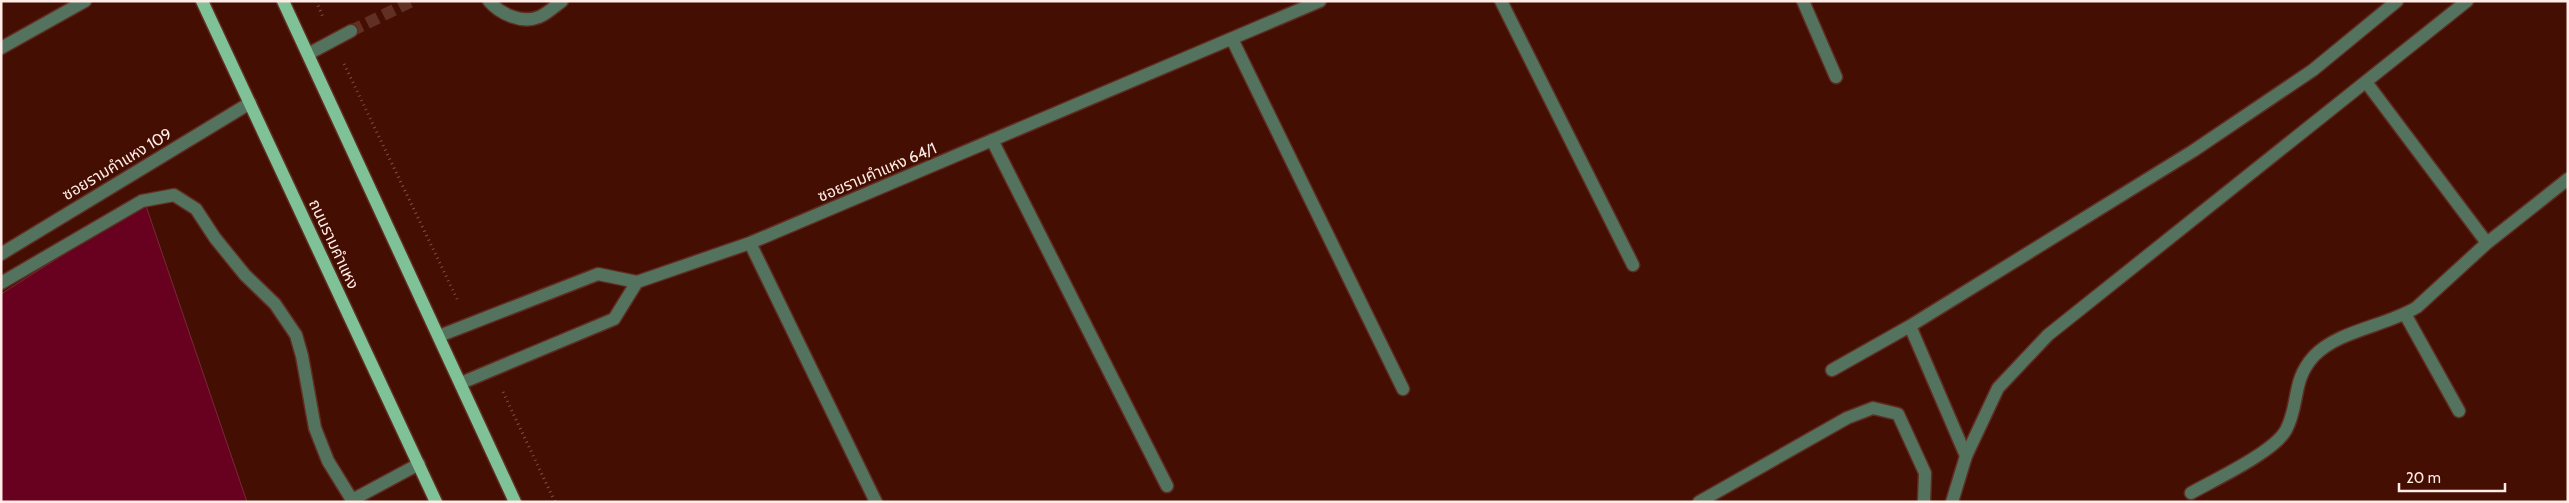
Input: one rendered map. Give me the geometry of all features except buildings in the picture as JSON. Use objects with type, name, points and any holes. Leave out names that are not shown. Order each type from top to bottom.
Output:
[{"type":"main road","name":"ถนนรามคำแหง","points":[[202,1],[436,502]]},
{"type":"main road","points":[[283,1],[515,502]]},
{"type":"street","points":[[1,48],[85,1]]},
{"type":"street","points":[[489,1],[497,10],[514,18],[538,18],[562,1]]},
{"type":"street","name":"ซอยรามคำแหง 64/1","points":[[636,282],[750,243],[1320,1]]},
{"type":"street","points":[[1501,1],[1632,265]]},
{"type":"street","points":[[1803,1],[1836,76]]},
{"type":"street","points":[[1832,370],[1910,326],[2193,151],[2313,70],[2397,1]]},
{"type":"street","points":[[1952,502],[1966,456],[1998,388],[2048,335],[2467,1]]},
{"type":"street","points":[[308,54],[351,31]]},
{"type":"street","points":[[1232,39],[1404,389]]},
{"type":"street","points":[[2366,82],[2487,243]]},
{"type":"street","name":"ซอยรามคำแหง 109","points":[[1,254],[250,103]]},
{"type":"street","points":[[992,140],[1167,486]]},
{"type":"street","points":[[2191,494],[2274,445],[2286,431],[2292,414],[2298,379],[2314,356],[2332,343],[2405,314],[2417,307],[2487,243],[2568,179]]},
{"type":"street","points":[[1,283],[142,201],[174,195],[196,209],[215,238],[245,275],[275,304],[296,335],[306,370],[315,428],[328,461],[352,501],[419,464]]},
{"type":"street","points":[[750,243],[876,502]]},
{"type":"street","points":[[439,336],[598,274],[636,282],[614,319],[460,384]]},
{"type":"street","points":[[2405,314],[2459,411]]},
{"type":"street","points":[[1910,326],[1966,456]]},
{"type":"street","points":[[1699,502],[1847,418],[1873,408],[1898,414],[1925,472],[1924,502]]},
{"type":"path","points":[[316,1],[333,41],[469,324]]},
{"type":"path","points":[[493,370],[555,502]]},
{"type":"tunnel","points":[[351,31],[412,1]]}]
